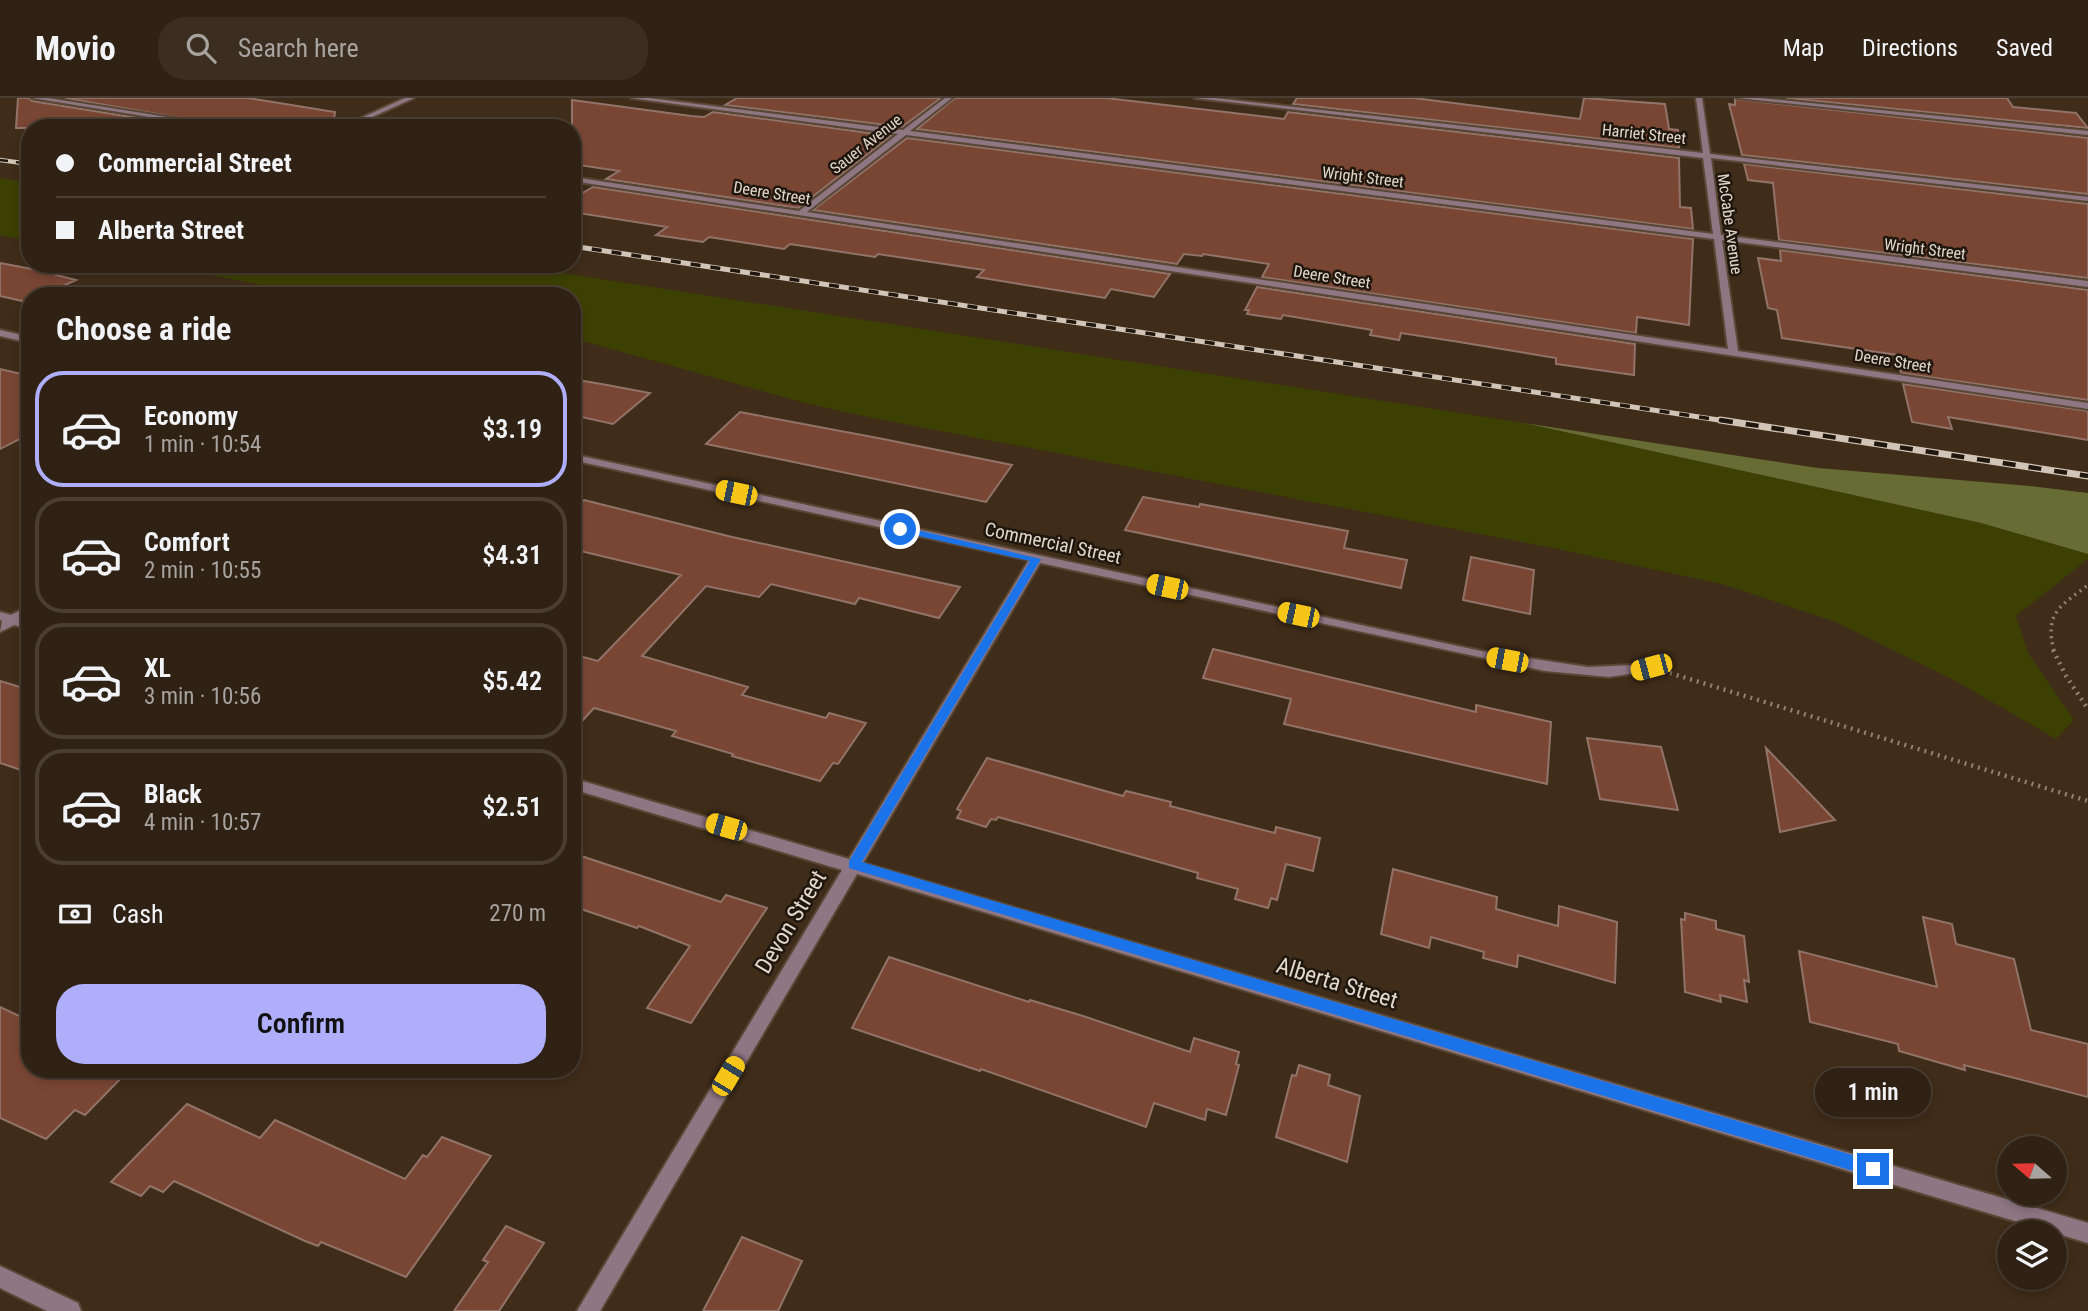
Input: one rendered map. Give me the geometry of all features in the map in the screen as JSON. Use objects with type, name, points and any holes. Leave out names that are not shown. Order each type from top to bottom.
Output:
[{"type":"street","points":[[35,98],[174,119]]},
{"type":"street","points":[[363,119],[411,98]]},
{"type":"street","name":"Wright Street","points":[[634,98],[2088,284]]},
{"type":"street","name":"Sauer Avenue","points":[[801,213],[949,98]]},
{"type":"street","name":"Harriet Street","points":[[1198,98],[2088,199]]},
{"type":"street","name":"McCabe Avenue","points":[[1699,98],[1733,353]]},
{"type":"street","points":[[1740,98],[2088,133]]},
{"type":"street","name":"Deere Street","points":[[581,180],[2088,406]]},
{"type":"street","points":[[0,333],[21,338]]},
{"type":"street","name":"Commercial Street","points":[[581,459],[1533,665],[1627,674],[1651,667]]},
{"type":"street","name":"Devon Street","points":[[588,1311],[1036,559]]},
{"type":"street","points":[[0,628],[6,618]]},
{"type":"street","name":"Alberta Street","points":[[581,786],[854,864],[2088,1233]]},
{"type":"street","points":[[0,1277],[69,1311]]},
{"type":"path","points":[[2088,585],[2055,612],[2049,638],[2061,667],[2088,709]]},
{"type":"path","points":[[1651,667],[2088,801]]},
{"type":"shaded area","points":[[0,178],[21,182],[21,239],[0,235]]},
{"type":"shaded area","points":[[200,273],[563,273],[1524,423],[1981,523],[2088,554],[2088,559],[2016,616],[2028,653],[2074,720],[2056,739],[1956,681],[1836,622],[1722,584],[1548,547],[878,419],[805,403],[581,341],[581,287],[272,287]]},
{"type":"green space","points":[[1524,423],[1818,468],[2088,493],[2088,554],[1981,523]]},
{"type":"building","points":[[18,98],[144,119],[21,119],[21,128],[16,128]]},
{"type":"building","points":[[65,98],[248,98],[335,112],[334,119],[186,119]]},
{"type":"building","points":[[737,98],[941,98],[902,127],[725,105]]},
{"type":"building","points":[[955,98],[1106,98],[1284,119],[1288,112],[1679,158],[1680,207],[1691,208],[1693,229],[917,129]]},
{"type":"building","points":[[1297,98],[1414,98],[1580,119],[1584,98],[1665,104],[1669,129],[1678,130],[1679,148],[1293,104]]},
{"type":"building","points":[[1786,98],[2007,98],[2013,107],[2076,113],[2088,128]]},
{"type":"building","points":[[1735,99],[2088,138],[2088,194],[1742,155],[1729,104],[1735,105]]},
{"type":"building","points":[[572,100],[691,116],[704,117],[713,112],[891,136],[798,208],[606,179],[619,171],[581,165],[581,119],[572,119]]},
{"type":"building","points":[[907,138],[1693,239],[1689,325],[1637,317],[1636,333],[1262,277],[1269,264],[1203,254],[1184,254],[1177,264],[813,210]]},
{"type":"building","points":[[1744,164],[2088,204],[2088,278],[1779,240],[1773,183],[1748,180]]},
{"type":"building","points":[[593,187],[1170,274],[1154,297],[1111,289],[1105,298],[977,277],[984,270],[878,254],[875,257],[790,244],[784,249],[709,237],[703,242],[656,235],[667,227],[581,213],[581,194]]},
{"type":"building","points":[[1780,250],[2088,290],[2088,400],[1901,373],[1897,355],[1782,338],[1777,310],[1768,308],[1758,258],[1781,261]]},
{"type":"building","points":[[0,263],[21,267],[21,273],[53,273],[76,280],[61,287],[21,287],[21,301],[0,296]]},
{"type":"building","points":[[1257,287],[1635,344],[1634,375],[1556,364],[1556,358],[1453,341],[1401,333],[1399,340],[1370,335],[1372,330],[1283,315],[1281,319],[1247,314],[1249,310],[1245,310]]},
{"type":"building","points":[[0,369],[21,374],[21,438],[0,449]]},
{"type":"building","points":[[581,381],[650,393],[613,424],[581,417]]},
{"type":"building","points":[[1903,384],[2088,411],[2088,440],[1948,417],[1952,429],[1912,422]]},
{"type":"building","points":[[740,412],[1012,465],[986,502],[706,444]]},
{"type":"building","points":[[1143,497],[1199,507],[1200,504],[1348,531],[1344,548],[1407,560],[1401,588],[1125,530]]},
{"type":"building","points":[[584,500],[732,537],[960,587],[939,618],[859,598],[855,604],[771,584],[759,597],[706,586],[642,656],[748,687],[742,695],[826,718],[829,713],[866,723],[838,764],[833,763],[820,781],[672,736],[676,731],[594,708],[581,722],[581,656],[598,661],[681,575],[581,551],[581,503]]},
{"type":"building","points":[[1471,557],[1534,570],[1530,614],[1463,600]]},
{"type":"building","points":[[1213,649],[1476,712],[1476,705],[1551,722],[1547,784],[1284,724],[1291,699],[1203,678]]},
{"type":"building","points":[[0,681],[21,687],[21,770],[0,763]]},
{"type":"building","points":[[1587,738],[1661,747],[1678,810],[1600,799]]},
{"type":"building","points":[[1766,748],[1835,820],[1780,832]]},
{"type":"building","points":[[987,758],[1123,796],[1126,791],[1171,802],[1170,806],[1275,833],[1276,827],[1320,838],[1313,871],[1286,864],[1277,900],[1271,898],[1268,908],[1235,899],[1238,889],[1197,878],[1198,873],[998,817],[996,820],[991,819],[986,827],[957,818],[961,811],[957,809]]},
{"type":"building","points":[[581,856],[721,902],[726,895],[767,908],[691,1023],[647,1008],[690,946],[639,926],[637,928],[581,909]]},
{"type":"building","points":[[1393,869],[1497,897],[1496,909],[1558,926],[1559,906],[1617,922],[1615,983],[1518,955],[1517,967],[1483,958],[1484,952],[1431,937],[1429,948],[1381,934]]},
{"type":"building","points":[[1685,913],[1716,921],[1716,929],[1744,936],[1749,982],[1744,980],[1747,1002],[1720,995],[1721,1002],[1685,992],[1681,919],[1685,920]]},
{"type":"building","points":[[1923,917],[1952,924],[1956,944],[2014,959],[2031,1030],[2088,1044],[2088,1097],[1964,1065],[1965,1070],[1899,1051],[1898,1044],[1810,1022],[1799,951],[1937,987]]},
{"type":"building","points":[[889,957],[1029,1002],[1030,1000],[1083,1016],[1190,1052],[1194,1038],[1239,1052],[1236,1064],[1239,1065],[1226,1115],[1207,1109],[1205,1120],[1154,1103],[1146,1127],[981,1069],[980,1071],[852,1028]]},
{"type":"building","points":[[0,1007],[21,1017],[21,1078],[121,1078],[85,1115],[75,1110],[46,1139],[0,1118]]},
{"type":"building","points":[[1299,1065],[1330,1075],[1328,1085],[1360,1096],[1347,1162],[1276,1137],[1292,1075],[1296,1076]]},
{"type":"building","points":[[187,1104],[260,1138],[275,1120],[405,1179],[423,1155],[427,1157],[442,1137],[491,1156],[406,1277],[321,1242],[318,1246],[305,1241],[174,1181],[163,1192],[150,1186],[141,1196],[111,1182]]},
{"type":"building","points":[[506,1226],[544,1243],[499,1311],[454,1311],[488,1262],[483,1260]]},
{"type":"building","points":[[742,1237],[802,1261],[778,1311],[703,1311]]},
{"type":"railway","points":[[0,160],[21,163]]},
{"type":"railway","points":[[581,247],[1732,422]]},
{"type":"railway","points":[[1720,420],[2088,476]]},
{"type":"route","points":[[900,529],[1036,559],[854,864],[1873,1169]]}]
